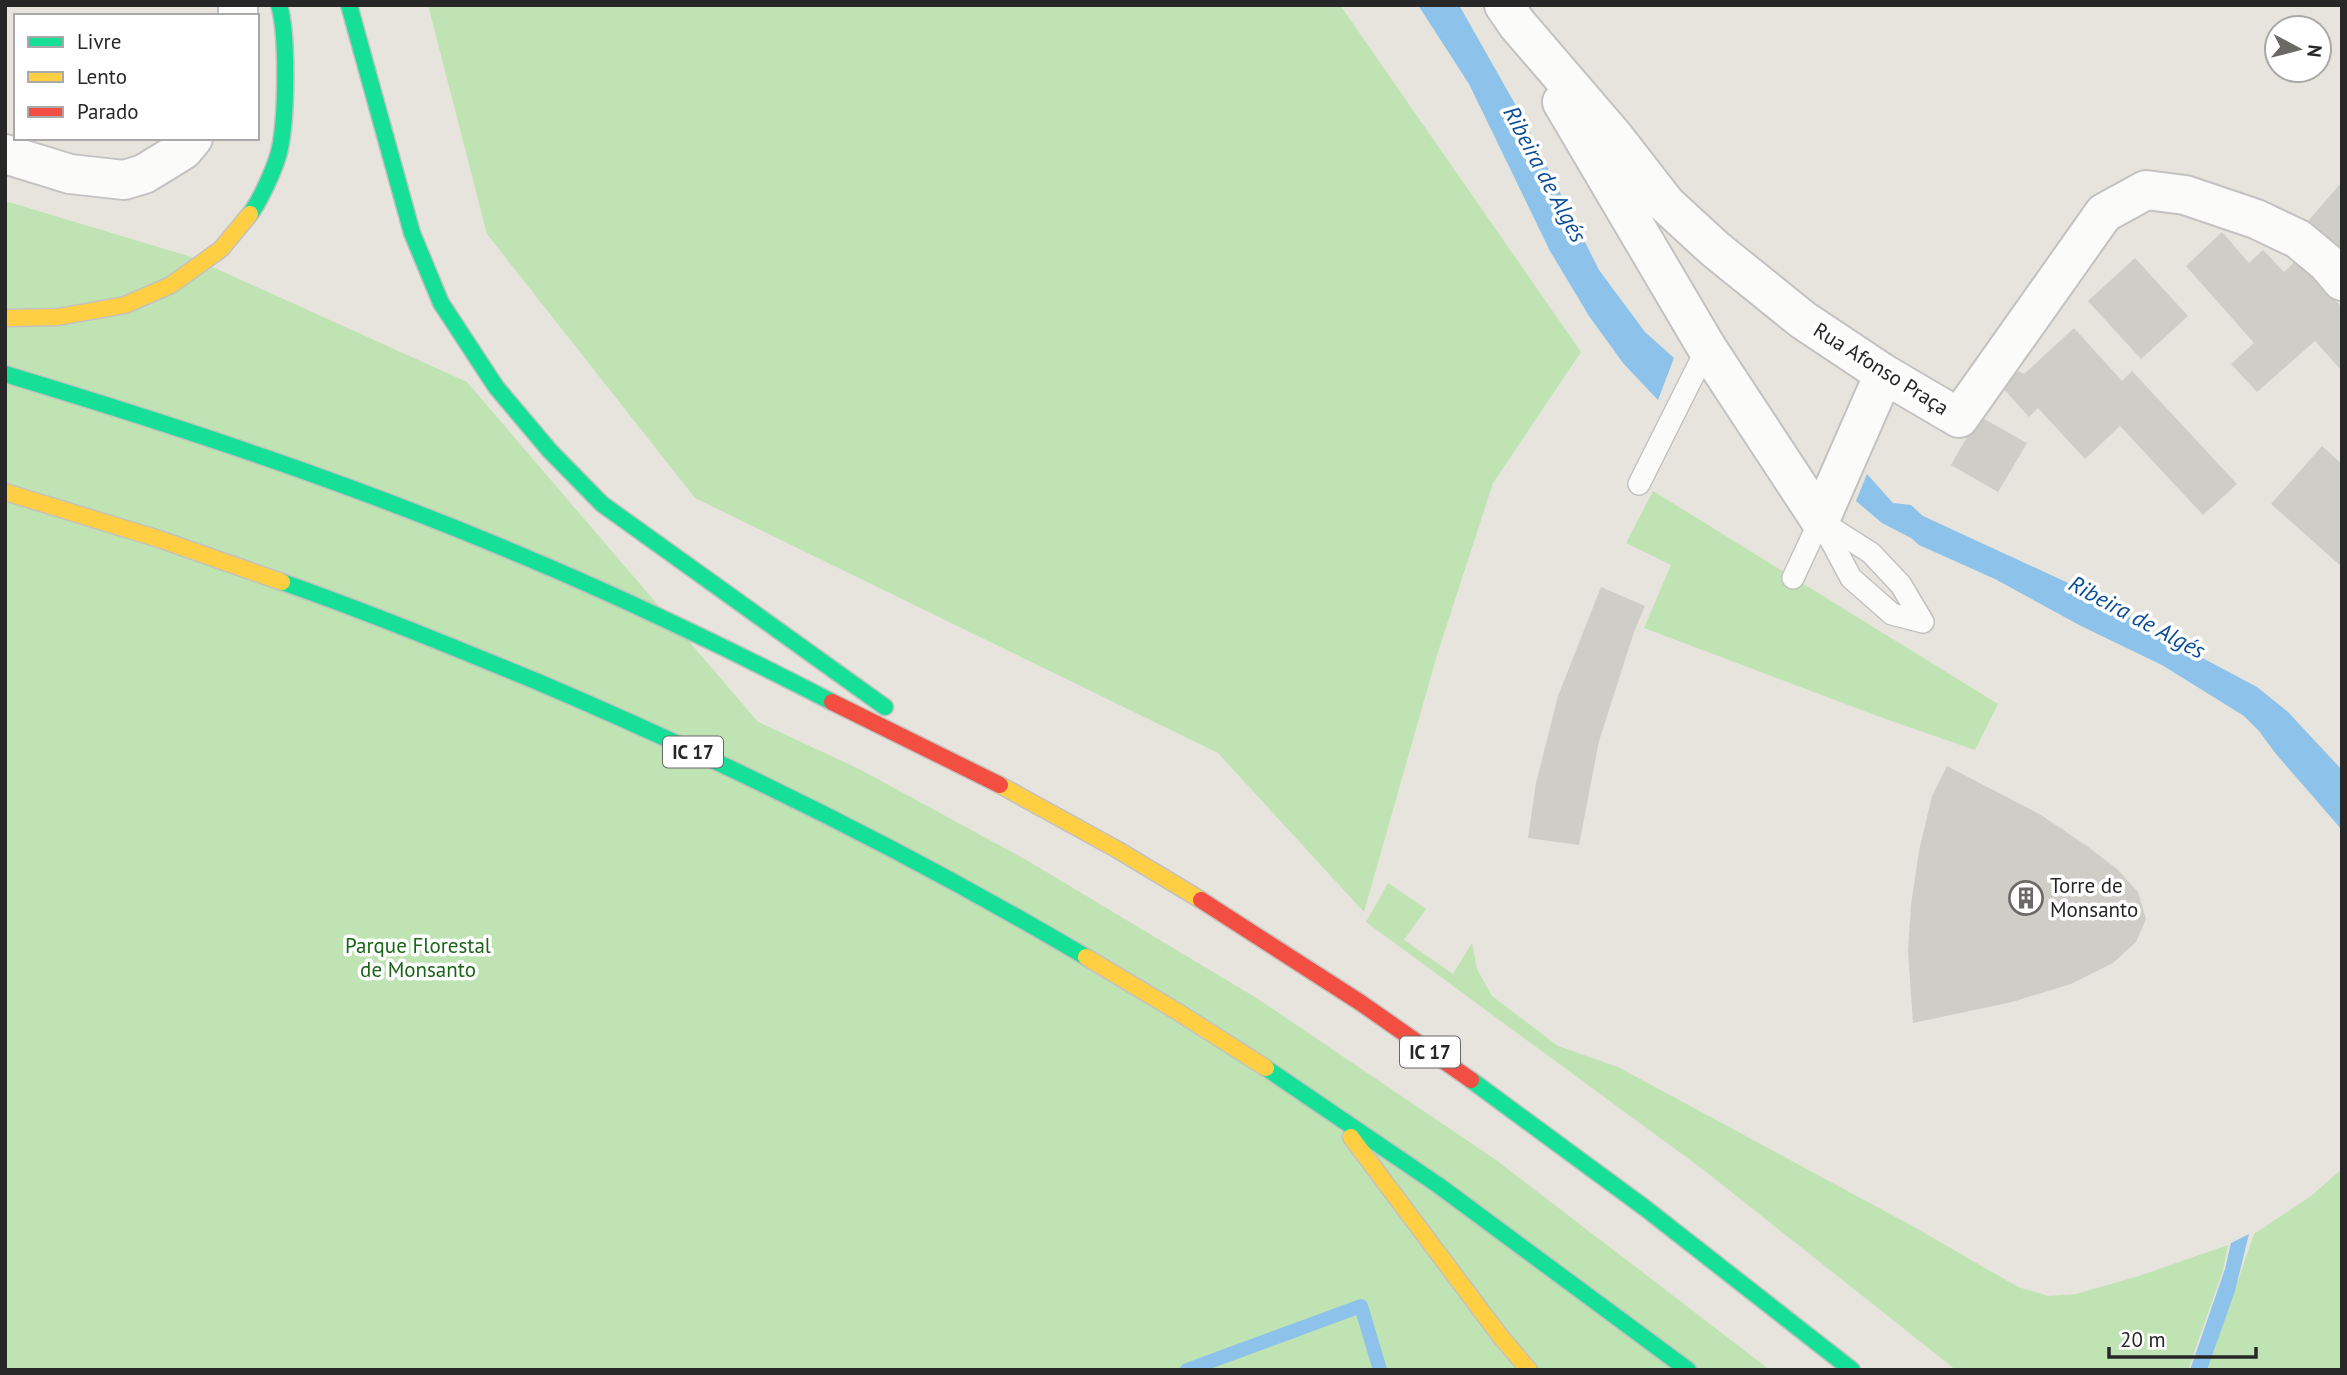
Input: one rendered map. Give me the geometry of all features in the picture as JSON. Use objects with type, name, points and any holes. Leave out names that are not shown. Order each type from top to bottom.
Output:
[{"type":"highway","points":[[5,318],[58,317],[125,305],[171,285],[221,249],[253,211],[278,155],[285,94],[283,18],[279,5]]},
{"type":"highway","points":[[349,5],[412,233],[441,303],[496,387],[550,451],[602,504],[981,775]]},
{"type":"highway","name":"IC 17","points":[[5,374],[220,442],[415,513],[505,550],[689,630],[1062,818],[1287,954],[1361,1003],[1603,1177],[1852,1370]]},
{"type":"highway","name":"IC 17","points":[[5,492],[151,538],[337,602],[497,664],[684,748],[858,832],[1038,929],[1181,1014],[1333,1113],[1503,1231],[1689,1370]]},
{"type":"highway","points":[[1333,1113],[1501,1337],[1529,1370]]},
{"type":"street","points":[[1511,15],[1707,348],[1820,520]]},
{"type":"street","name":"Rua Afonso Praça","points":[[1511,15],[1614,136],[1666,204],[1715,249],[1803,320],[1884,374],[1959,418],[2104,213],[2146,190],[2185,195],[2256,219],[2298,239],[2327,263],[2342,281]]},
{"type":"street","points":[[5,154],[70,174],[124,180],[144,174],[183,150],[191,140]]},
{"type":"street","points":[[1820,520],[1884,374]]},
{"type":"lane","points":[[1639,484],[1707,348]]},
{"type":"lane","points":[[1793,578],[1820,520]]},
{"type":"lane","points":[[1820,520],[1871,554],[1900,585],[1923,622],[1892,614],[1851,578],[1820,520]]},
{"type":"green space","points":[[428,5],[1340,5],[1581,352],[1493,483],[1437,655],[1364,912],[1218,753],[695,498],[487,234]]},
{"type":"green space","name":"Parque Florestal de Monsanto","points":[[5,201],[188,256],[467,382],[758,722],[861,770],[1028,861],[1258,999],[1496,1160],[1770,1370],[5,1370]]},
{"type":"green space","points":[[1653,491],[1998,704],[1975,750],[1644,628],[1671,565],[1626,543]]},
{"type":"green space","points":[[1388,883],[1426,909],[1404,940],[1453,974],[1472,943],[1477,969],[1492,996],[1558,1046],[1618,1067],[1914,1227],[2018,1287],[2049,1296],[2076,1294],[2139,1276],[2228,1245],[2223,1270],[2188,1370],[1956,1370],[1705,1171],[1366,922]]},
{"type":"green space","points":[[2342,1169],[2342,1370],[2207,1370],[2254,1234],[2311,1196]]},
{"type":"water","name":"Ribeira de Algés","points":[[1418,5],[1459,5],[1519,111],[1599,270],[1645,332],[1674,358],[1658,400],[1623,363],[1589,316],[1550,251],[1469,84]]},
{"type":"water","points":[[1867,474],[1893,503],[1911,505],[1923,516],[2092,594],[2163,637],[2257,687],[2288,712],[2342,770],[2342,830],[2244,716],[2162,665],[2081,626],[1995,579],[1919,545],[1882,523],[1856,501]]},
{"type":"water","points":[[2249,1234],[2235,1291],[2207,1370],[2190,1370],[2225,1269],[2231,1243]]},
{"type":"building","points":[[2342,182],[2342,250],[2308,221]]},
{"type":"building","points":[[2222,232],[2249,263],[2263,250],[2284,272],[2301,256],[2342,308],[2342,371],[2315,341],[2257,392],[2231,364],[2254,343],[2186,266]]},
{"type":"building","points":[[2135,258],[2188,316],[2141,359],[2088,301]]},
{"type":"building","points":[[2074,328],[2122,381],[2132,371],[2237,484],[2203,515],[2120,426],[2085,459],[2038,408],[2029,417],[2001,386],[2011,367],[2024,374]]},
{"type":"building","points":[[1979,416],[2027,443],[1998,492],[1951,465]]},
{"type":"building","points":[[2322,446],[2342,464],[2342,567],[2271,504]]},
{"type":"building","points":[[1601,587],[1645,606],[1599,741],[1579,845],[1528,838],[1536,783],[1558,696]]},
{"type":"building","name":"Torre de Monsanto","points":[[1947,766],[2041,815],[2117,869],[2138,892],[2146,919],[2136,942],[2113,963],[2071,984],[2012,1002],[1913,1023],[1908,951],[1911,905],[1919,851],[1932,796]]},
{"type":"waterway","points":[[1187,1370],[1361,1306],[1380,1370]]},
{"type":"traffic: fast","points":[[250,214],[270,178],[281,142],[285,103],[285,58],[279,5]]},
{"type":"traffic: fast","points":[[349,5],[412,233],[441,303],[496,387],[550,451],[602,504],[885,707]]},
{"type":"traffic: fast","points":[[5,374],[268,458],[397,505],[642,609],[832,702]]},
{"type":"traffic: fast","points":[[282,582],[538,682],[678,744],[885,845],[1086,957]]},
{"type":"traffic: fast","points":[[1266,1068],[1438,1185],[1688,1370]]},
{"type":"traffic: fast","points":[[1471,1080],[1645,1208],[1852,1370]]},
{"type":"traffic: slow","points":[[5,318],[58,317],[125,305],[171,285],[221,249],[250,214]]},
{"type":"traffic: slow","points":[[5,492],[159,539],[282,582]]},
{"type":"traffic: slow","points":[[1000,785],[1118,850],[1201,900]]},
{"type":"traffic: slow","points":[[1086,957],[1266,1068]]},
{"type":"traffic: slow","points":[[1351,1137],[1501,1337],[1529,1370]]},
{"type":"traffic: jam","points":[[832,702],[1000,785]]},
{"type":"traffic: jam","points":[[1201,900],[1361,1003],[1471,1080]]},
{"type":"place","name":"Torre de Monsanto","points":[[2026,898]]}]
